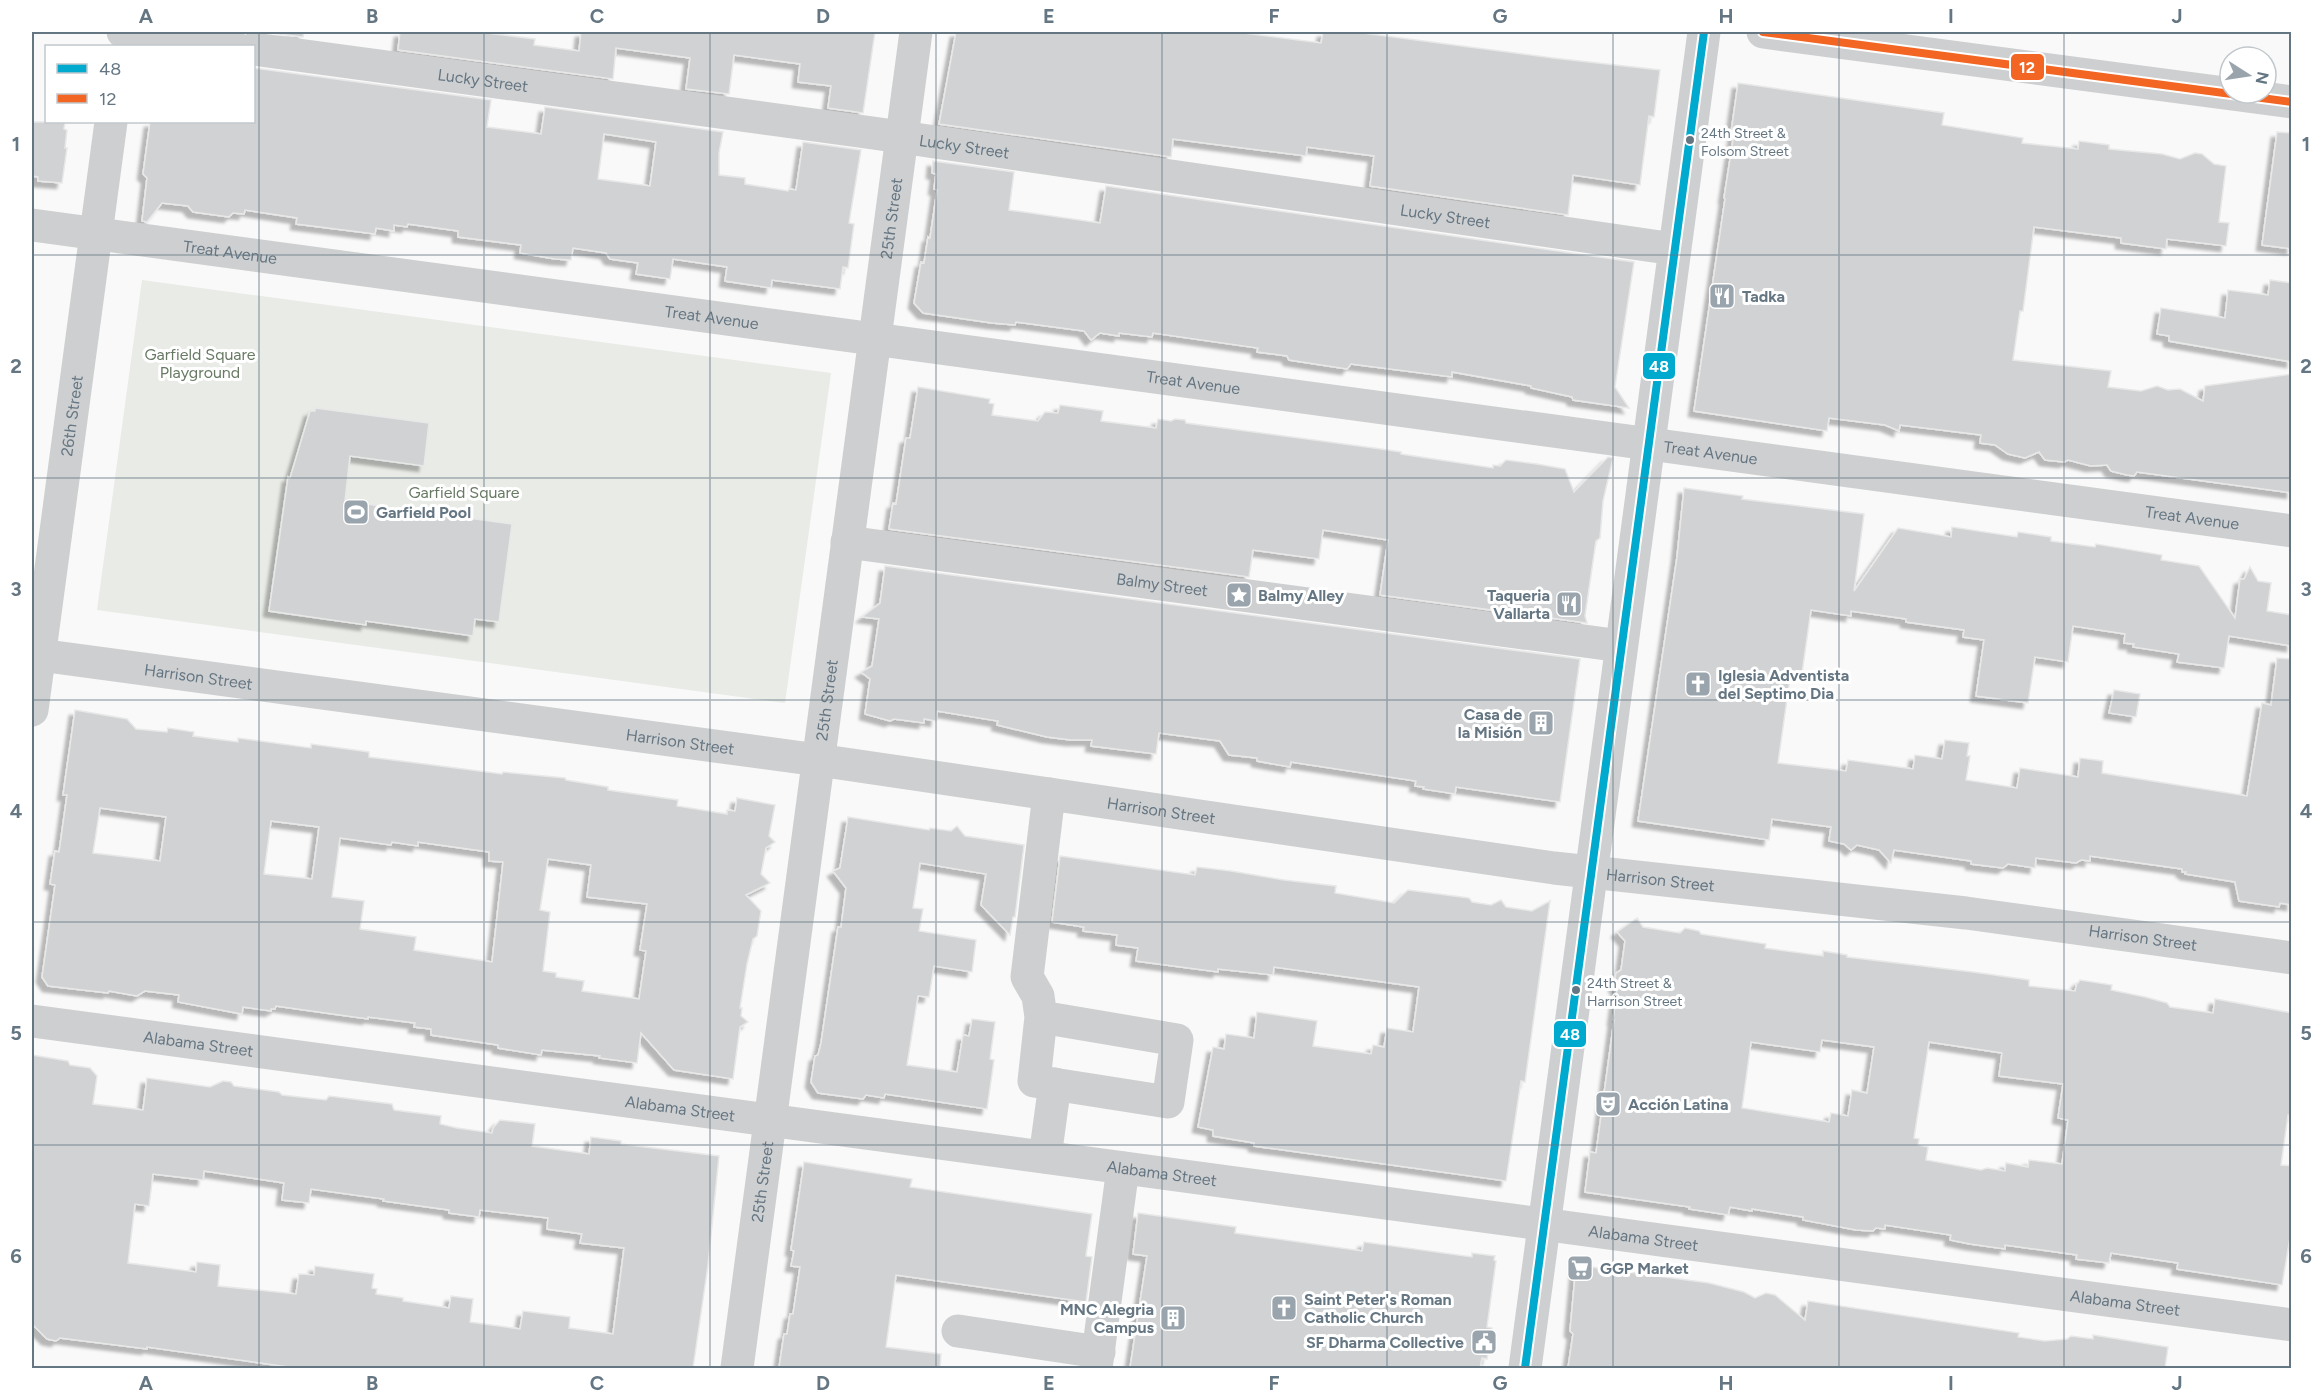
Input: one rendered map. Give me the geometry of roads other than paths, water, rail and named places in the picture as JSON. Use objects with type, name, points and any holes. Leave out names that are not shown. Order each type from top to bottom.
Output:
[{"type":"street","points":[[123,32],[224,45]]},
{"type":"street","name":"25th Street","points":[[737,1368],[916,32]]},
{"type":"street","points":[[1525,1368],[1592,873],[1606,644],[1648,443],[1704,32]]},
{"type":"street","points":[[1763,32],[2292,102]]},
{"type":"street","name":"Lucky Street","points":[[255,49],[901,137],[1674,249]]},
{"type":"street","name":"26th Street","points":[[32,710],[35,654],[111,123]]},
{"type":"street","name":"Treat Avenue","points":[[32,225],[2292,531]]},
{"type":"street","name":"Balmy Street","points":[[848,542],[1606,644]]},
{"type":"street","name":"Harrison Street","points":[[35,654],[818,760],[1592,873],[1966,913],[2292,958]]},
{"type":"street","points":[[1041,1017],[1177,1040],[1168,1102],[1034,1081],[1041,1017],[1038,996],[1027,977],[1049,794]]},
{"type":"street","name":"Alabama Street","points":[[32,1021],[2292,1325]]},
{"type":"street","points":[[1045,1157],[1055,1084]]},
{"type":"street","points":[[958,1331],[1098,1360],[1123,1168]]},
{"type":"place","name":"24th Street & Folsom Street","points":[[1690,140]]},
{"type":"place","name":"Tadka","points":[[1722,296]]},
{"type":"place","name":"Garfield Pool","points":[[356,512]]},
{"type":"place","name":"Balmy Alley","points":[[1239,595]]},
{"type":"place","name":"Taqueria Vallarta","points":[[1569,604]]},
{"type":"place","name":"Iglesia Adventista del Septimo Dia","points":[[1698,684]]},
{"type":"place","name":"Casa de la Misión","points":[[1541,723]]},
{"type":"place","name":"24th Street & Harrison Street","points":[[1576,990]]},
{"type":"place","name":"Acción Latina","points":[[1608,1104]]},
{"type":"place","name":"GGP Market","points":[[1580,1268]]},
{"type":"place","name":"Saint Peter's Roman Catholic Church","points":[[1284,1308]]},
{"type":"place","name":"MNC Alegria Campus","points":[[1173,1318]]},
{"type":"place","name":"SF Dharma Collective","points":[[1484,1342]]},
{"type":"park label","name":"Garfield Square Playground","points":[[200,363]]},
{"type":"park label","name":"Garfield Square","points":[[464,492]]}]
